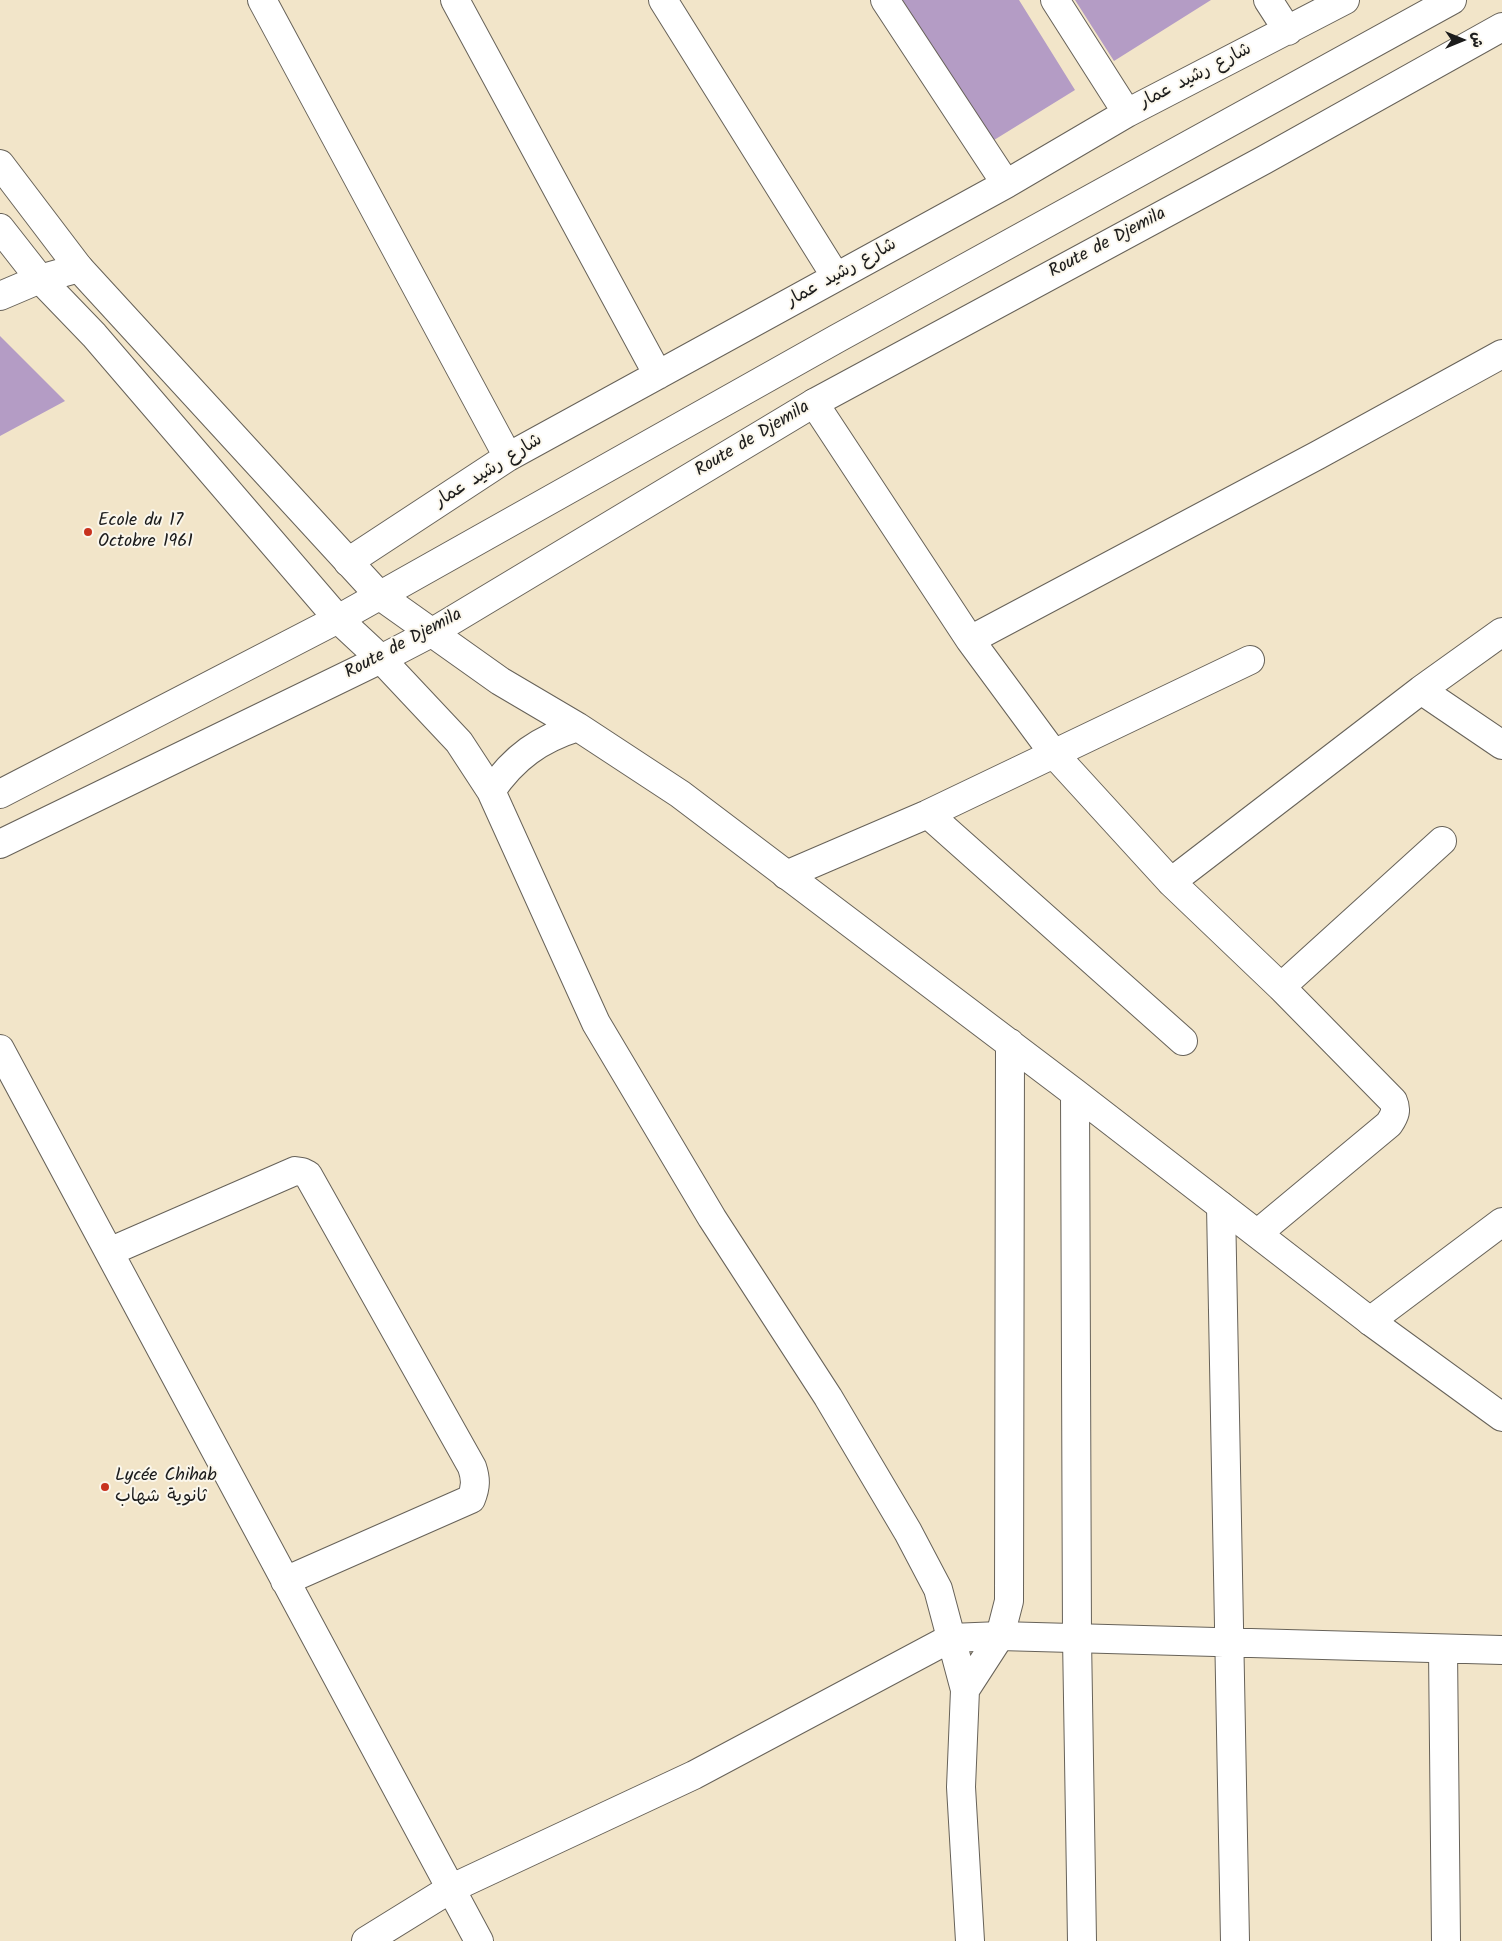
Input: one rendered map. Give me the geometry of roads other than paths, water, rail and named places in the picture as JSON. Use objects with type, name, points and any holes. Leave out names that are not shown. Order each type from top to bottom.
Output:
[{"type":"street","points":[[262,0],[508,458]]},
{"type":"street","points":[[455,0],[658,375]]},
{"type":"street","points":[[663,0],[836,277]]},
{"type":"street","points":[[885,0],[1006,184]]},
{"type":"street","points":[[1055,0],[1127,113]]},
{"type":"street","points":[[1268,0],[1288,31]]},
{"type":"street","name":"شارع رشيد عمار","points":[[348,562],[508,458],[1006,184],[1127,113],[1345,0]]},
{"type":"street","points":[[0,794],[338,619],[838,338],[1452,0]]},
{"type":"street","name":"Route de Djemila","points":[[0,844],[430,633],[814,403],[1256,164],[1502,27]]},
{"type":"street","points":[[0,164],[79,268],[379,595],[500,682],[578,727],[680,794],[1010,1043],[1370,1320],[1502,1417]]},
{"type":"street","points":[[0,228],[40,279],[94,335],[338,619],[380,659],[460,742],[491,790],[596,1023],[712,1218],[828,1397],[908,1532],[938,1589],[965,1690],[961,1786],[966,1939]]},
{"type":"street","points":[[0,296],[40,279],[79,268]]},
{"type":"street","points":[[970,640],[1318,455],[1502,354]]},
{"type":"street","points":[[814,403],[970,640],[1054,754],[1171,882],[1282,987],[1393,1101],[1396,1109],[1389,1124],[1258,1233]]},
{"type":"street","points":[[1171,882],[1421,690],[1502,632]]},
{"type":"street","points":[[786,875],[928,814],[1250,660]]},
{"type":"street","points":[[1421,690],[1502,745]]},
{"type":"street","points":[[491,790],[502,774],[516,760],[555,735],[578,727]]},
{"type":"street","points":[[928,814],[1182,1041]]},
{"type":"street","points":[[1282,987],[1442,840]]},
{"type":"street","points":[[965,1690],[1000,1636],[1009,1601],[1010,1043]]},
{"type":"street","points":[[0,1049],[479,1941]]},
{"type":"street","points":[[1075,1093],[1077,1638],[1082,1941]]},
{"type":"street","points":[[109,1252],[296,1171],[308,1175],[472,1467],[476,1478],[471,1498],[285,1582]]},
{"type":"street","points":[[1221,1206],[1235,1941]]},
{"type":"street","points":[[1370,1320],[1502,1222]]},
{"type":"street","points":[[366,1941],[450,1889],[694,1775],[951,1638],[1000,1636],[1502,1650]]},
{"type":"street","points":[[1443,1649],[1446,1941]]},
{"type":"place","name":"Ecole du 17 Octobre 1961","points":[[88,532]]},
{"type":"place","name":"Lycée Chihab ثانوية شهاب","points":[[105,1487]]}]
